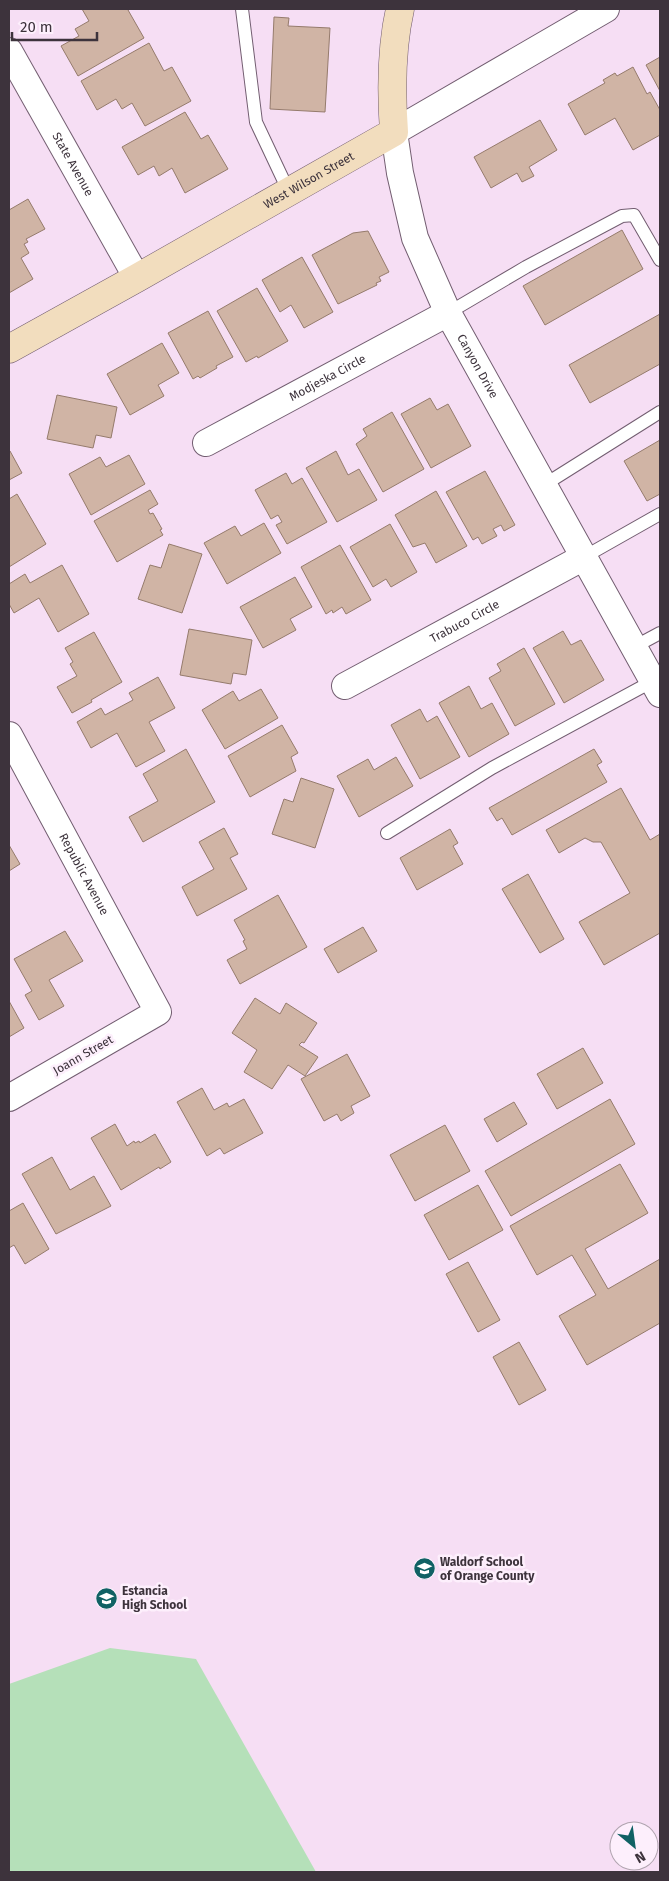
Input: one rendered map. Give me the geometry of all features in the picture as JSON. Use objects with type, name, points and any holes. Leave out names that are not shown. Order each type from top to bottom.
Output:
[{"type":"street","name":"Canyon Drive","points":[[400,9],[397,22],[392,91],[394,132],[400,173],[415,238],[448,313],[657,688]]},
{"type":"street","name":"West Wilson Street","points":[[9,349],[289,192],[606,9]]},
{"type":"street","name":"State Avenue","points":[[9,51],[137,278]]},
{"type":"street","name":"Modjeska Circle","points":[[206,443],[448,313]]},
{"type":"street","name":"Trabuco Circle","points":[[345,686],[584,557]]},
{"type":"street","name":"Republic Avenue","points":[[9,735],[158,1012]]},
{"type":"street","name":"Joann Street","points":[[9,1098],[158,1012]]},
{"type":"lane","points":[[242,9],[256,122],[289,192]]},
{"type":"lane","points":[[448,313],[526,267],[622,216],[634,215],[660,260]]},
{"type":"lane","points":[[544,485],[660,412]]},
{"type":"lane","points":[[584,557],[660,514]]},
{"type":"lane","points":[[634,647],[660,633]]},
{"type":"lane","points":[[387,833],[492,768],[657,688]]},
{"type":"green space","points":[[110,1648],[196,1659],[316,1872],[9,1872],[9,1684]]},
{"type":"building","points":[[82,9],[130,9],[128,10],[144,38],[78,76],[61,46],[79,36],[75,29],[89,21]]},
{"type":"building","points":[[274,17],[289,18],[288,26],[330,28],[325,112],[270,109]]},
{"type":"building","points":[[149,43],[164,71],[172,67],[191,101],[145,126],[132,103],[122,109],[116,99],[97,110],[81,81]]},
{"type":"building","points":[[660,57],[660,91],[646,65]]},
{"type":"building","points":[[633,67],[647,94],[650,92],[660,110],[660,135],[633,150],[615,118],[585,135],[568,104],[605,83],[603,80],[615,73],[617,76]]},
{"type":"building","points":[[185,112],[201,139],[208,135],[228,169],[185,193],[172,168],[159,176],[154,166],[138,175],[122,147]]},
{"type":"building","points":[[540,120],[557,150],[529,167],[534,176],[522,182],[517,173],[491,188],[474,157]]},
{"type":"building","points":[[28,199],[45,229],[26,239],[28,242],[24,244],[29,253],[21,258],[33,279],[9,293],[9,210]]},
{"type":"building","points":[[622,230],[643,269],[545,325],[523,286]]},
{"type":"building","points":[[368,231],[389,272],[379,277],[381,281],[376,283],[377,285],[338,304],[312,255],[353,233]]},
{"type":"building","points":[[302,257],[333,312],[304,328],[291,305],[280,312],[262,280]]},
{"type":"building","points":[[257,288],[288,341],[258,358],[257,356],[246,362],[217,311]]},
{"type":"building","points":[[208,311],[233,357],[216,366],[217,368],[200,378],[198,376],[193,379],[168,333]]},
{"type":"building","points":[[660,314],[660,364],[590,403],[569,365]]},
{"type":"building","points":[[162,343],[179,373],[158,385],[164,396],[130,415],[107,374]]},
{"type":"building","points":[[57,395],[117,407],[111,438],[96,435],[93,448],[47,439]]},
{"type":"building","points":[[430,398],[437,410],[448,404],[471,446],[431,468],[401,414]]},
{"type":"building","points":[[392,412],[424,469],[383,492],[356,444],[367,436],[363,429]]},
{"type":"building","points":[[660,440],[660,494],[647,501],[624,461]]},
{"type":"building","points":[[336,451],[348,475],[359,469],[377,500],[337,522],[306,468]]},
{"type":"building","points":[[9,452],[22,473],[9,480]]},
{"type":"building","points":[[129,455],[145,484],[91,515],[69,474],[100,457],[106,467]]},
{"type":"building","points":[[485,471],[515,525],[504,531],[501,525],[493,529],[497,536],[482,544],[478,537],[473,540],[446,492]]},
{"type":"building","points":[[286,473],[292,484],[302,478],[327,522],[287,544],[276,525],[282,522],[278,515],[271,519],[255,490]]},
{"type":"building","points":[[150,490],[158,504],[148,510],[150,514],[153,513],[162,529],[160,530],[163,535],[117,562],[94,521]]},
{"type":"building","points":[[436,491],[467,546],[436,563],[425,543],[413,547],[395,515]]},
{"type":"building","points":[[17,494],[46,544],[9,567],[9,499]]},
{"type":"building","points":[[264,523],[281,553],[227,584],[204,543],[235,526],[241,536]]},
{"type":"building","points":[[390,524],[417,572],[391,587],[386,579],[373,587],[350,547]]},
{"type":"building","points":[[169,544],[202,554],[182,613],[138,599],[150,565],[161,568]]},
{"type":"building","points":[[340,545],[371,600],[346,614],[342,607],[333,613],[332,610],[326,614],[301,567]]},
{"type":"building","points":[[62,565],[89,614],[58,632],[39,598],[14,613],[9,604],[9,584],[25,574],[30,583]]},
{"type":"building","points":[[295,577],[312,607],[290,619],[296,630],[263,648],[240,607]]},
{"type":"building","points":[[189,629],[252,640],[246,675],[233,673],[231,684],[180,675]]},
{"type":"building","points":[[563,631],[571,645],[581,640],[604,680],[564,703],[533,648]]},
{"type":"building","points":[[94,632],[122,682],[72,713],[57,687],[77,676],[70,664],[73,662],[65,648]]},
{"type":"building","points":[[524,648],[555,704],[515,726],[489,678],[501,671],[497,664]]},
{"type":"building","points":[[158,677],[175,708],[149,722],[165,751],[136,767],[117,733],[91,748],[77,722],[101,708],[105,715],[133,700],[129,693]]},
{"type":"building","points":[[469,686],[481,709],[492,703],[509,734],[469,757],[439,703]]},
{"type":"building","points":[[261,689],[278,718],[225,749],[202,710],[233,691],[239,701]]},
{"type":"building","points":[[420,709],[427,722],[437,716],[460,757],[420,779],[391,725]]},
{"type":"building","points":[[282,725],[298,753],[291,757],[296,771],[250,797],[228,756]]},
{"type":"building","points":[[186,749],[215,802],[143,842],[129,817],[158,801],[143,774]]},
{"type":"building","points":[[594,749],[602,762],[597,765],[607,782],[512,835],[502,818],[497,821],[489,808]]},
{"type":"building","points":[[396,757],[413,786],[359,817],[337,776],[368,759],[374,770]]},
{"type":"building","points":[[301,778],[334,789],[315,848],[272,834],[284,799],[293,802]]},
{"type":"building","points":[[621,788],[650,840],[660,834],[660,933],[604,965],[579,922],[630,893],[601,842],[593,842],[585,838],[559,853],[546,830]]},
{"type":"building","points":[[224,828],[238,854],[230,858],[247,889],[197,916],[182,887],[214,869],[199,842]]},
{"type":"building","points":[[450,829],[458,843],[453,846],[463,864],[417,890],[400,858]]},
{"type":"building","points":[[9,845],[20,864],[9,871]]},
{"type":"building","points":[[528,874],[564,939],[540,953],[502,889]]},
{"type":"building","points":[[278,895],[307,947],[240,984],[227,960],[247,949],[243,941],[245,940],[234,920]]},
{"type":"building","points":[[363,927],[377,951],[338,973],[324,949]]},
{"type":"building","points":[[65,931],[83,961],[49,980],[64,1006],[39,1020],[25,995],[32,991],[14,959]]},
{"type":"building","points":[[255,998],[280,1014],[286,1003],[317,1023],[304,1043],[302,1042],[299,1045],[318,1057],[305,1076],[288,1065],[272,1089],[244,1072],[257,1050],[232,1033]]},
{"type":"building","points":[[9,1001],[24,1028],[9,1037]]},
{"type":"building","points":[[583,1048],[603,1083],[557,1109],[537,1074]]},
{"type":"building","points":[[347,1054],[370,1096],[351,1106],[354,1113],[341,1121],[337,1114],[324,1121],[301,1079]]},
{"type":"building","points":[[202,1088],[214,1110],[227,1103],[229,1107],[244,1099],[263,1133],[224,1154],[220,1148],[207,1156],[177,1102]]},
{"type":"building","points":[[610,1099],[635,1144],[511,1216],[485,1171]]},
{"type":"building","points":[[514,1102],[527,1124],[497,1142],[484,1119]]},
{"type":"building","points":[[115,1124],[127,1146],[134,1141],[135,1143],[139,1141],[140,1143],[155,1134],[171,1162],[160,1169],[159,1167],[121,1190],[91,1138]]},
{"type":"building","points":[[445,1125],[470,1171],[415,1201],[390,1155]]},
{"type":"building","points":[[52,1157],[70,1190],[94,1176],[111,1206],[56,1234],[22,1174]]},
{"type":"building","points":[[620,1164],[648,1213],[585,1249],[608,1289],[660,1259],[660,1323],[587,1365],[559,1316],[596,1295],[572,1255],[537,1275],[510,1226]]},
{"type":"building","points":[[478,1185],[503,1230],[449,1260],[424,1215]]},
{"type":"building","points":[[23,1203],[49,1249],[25,1264],[14,1245],[9,1248],[9,1211]]},
{"type":"building","points":[[468,1262],[500,1320],[478,1332],[446,1274]]},
{"type":"building","points":[[519,1342],[546,1390],[519,1405],[493,1357]]},
{"type":"place","name":"Waldorf School of Orange County","points":[[424,1569]]},
{"type":"place","name":"Estancia High School","points":[[106,1598]]}]
